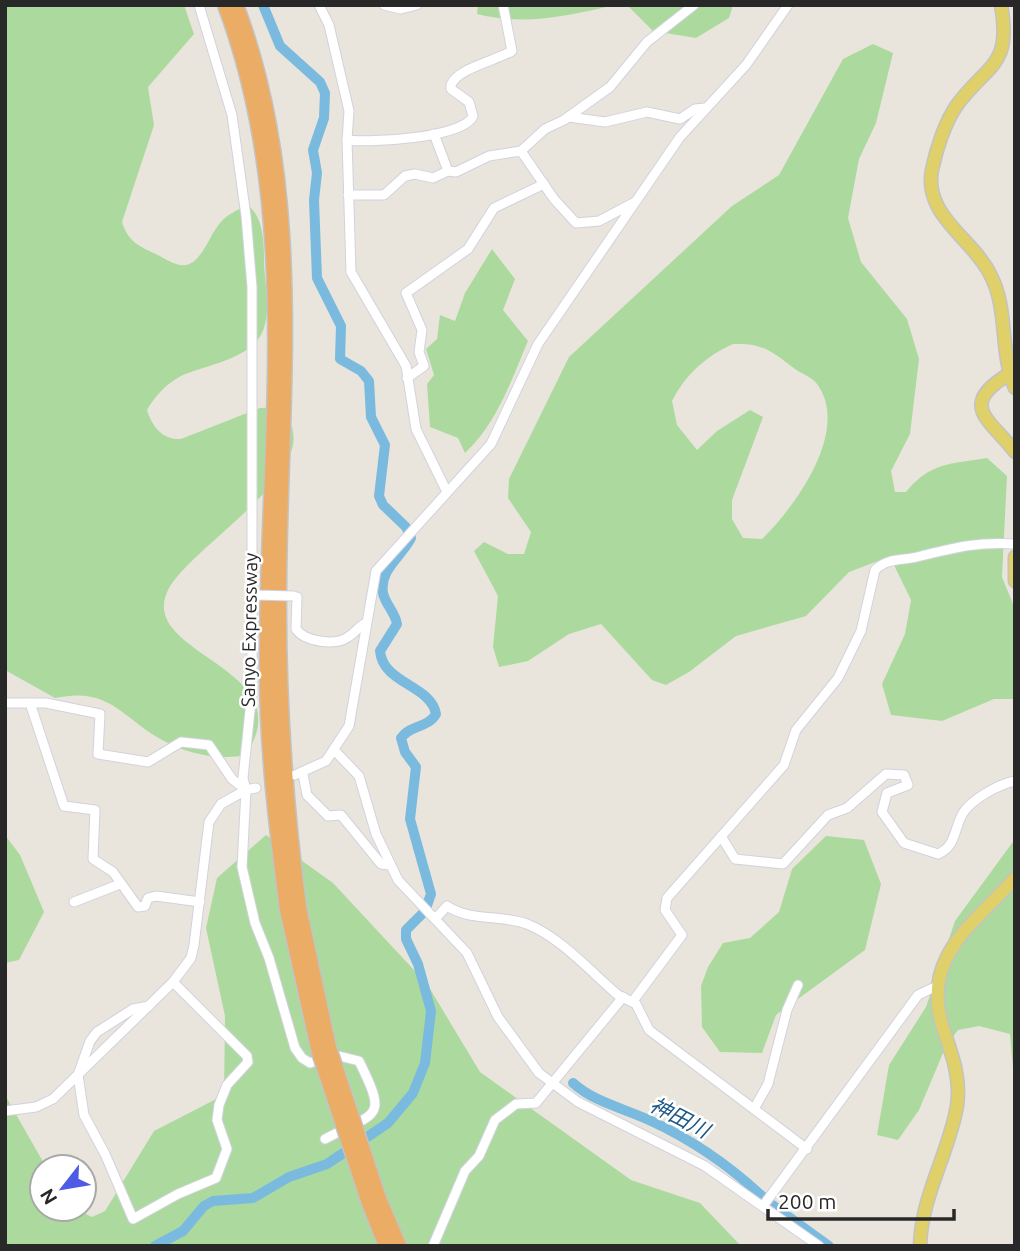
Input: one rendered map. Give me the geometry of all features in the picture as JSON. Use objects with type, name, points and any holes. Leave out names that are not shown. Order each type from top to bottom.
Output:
[{"type":"highway","name":"Sanyo Expressway","points":[[225,5],[244,62],[255,111],[264,160],[273,255],[275,342],[267,715],[293,909],[319,1052],[374,1201],[386,1246]]},
{"type":"highway","name":"Sanyo Expressway","points":[[236,5],[265,108],[274,159],[284,252],[286,343],[279,584],[279,715],[293,909]]},
{"type":"highway","name":"Sanyo Expressway","points":[[374,1201],[399,1246]]},
{"type":"main road","points":[[1001,5],[1005,45],[990,70],[956,107],[931,173],[938,208],[978,255],[997,287],[1009,374],[1015,388]]},
{"type":"main road","points":[[1009,374],[989,387],[984,394],[982,410],[989,425],[1015,452]]},
{"type":"main road","points":[[1015,557],[1015,581]]},
{"type":"main road","points":[[920,1246],[923,1221],[951,1129],[958,1095],[955,1060],[940,1016],[937,986],[954,943],[1015,878]]},
{"type":"street","points":[[199,5],[232,115],[251,261],[254,352],[252,691],[243,778],[246,790],[242,867],[255,923],[270,958],[295,1048],[302,1058],[310,1063],[335,1055],[359,1061],[378,1099],[376,1108],[369,1115],[325,1139]]},
{"type":"street","points":[[319,5],[329,25],[349,111],[347,140],[351,272],[406,366],[419,438],[447,492]]},
{"type":"street","points":[[384,5],[401,9],[416,5]]},
{"type":"street","points":[[347,140],[434,134],[459,128],[472,120],[469,102],[451,89],[454,78],[462,72],[493,62],[512,51],[503,5]]},
{"type":"street","points":[[348,195],[384,195],[405,176],[415,174],[428,179],[448,171],[456,172],[489,156],[521,151],[545,129],[569,117],[610,87],[647,42],[694,5]]},
{"type":"street","points":[[390,865],[381,864],[341,815],[328,816],[307,795],[299,775],[320,766],[335,751],[349,726],[376,571],[491,444],[538,344],[680,137],[746,65],[788,5]]},
{"type":"street","points":[[569,117],[604,122],[647,112],[680,119],[695,109],[705,108]]},
{"type":"street","points":[[434,134],[448,171]]},
{"type":"street","points":[[521,151],[576,223],[599,221],[637,201]]},
{"type":"street","points":[[407,378],[424,366],[419,352],[422,330],[406,293],[468,250],[494,208],[544,184]]},
{"type":"street","points":[[633,1001],[682,935],[665,910],[667,898],[784,765],[796,730],[838,678],[861,631],[874,570],[887,561],[966,544],[1015,544]]},
{"type":"street","points":[[251,595],[297,597],[296,629],[304,636],[334,643],[348,638],[366,623]]},
{"type":"street","points":[[5,703],[46,703],[100,714],[97,754],[148,762],[181,743],[209,745],[232,779],[246,790]]},
{"type":"street","points":[[30,704],[64,806],[95,810],[93,859],[113,872],[138,908],[145,906],[148,898],[156,896],[200,902]]},
{"type":"street","points":[[335,751],[359,776],[376,834],[390,865],[420,907],[467,953],[505,1027],[526,1057],[551,1083],[601,1115],[705,1166],[819,1246]]},
{"type":"street","points":[[721,836],[735,859],[783,864],[828,815],[847,808],[886,774],[898,774],[904,775],[908,786],[887,793],[882,812],[904,843],[938,854],[949,848],[964,812],[970,805],[1006,783],[1015,781]]},
{"type":"street","points":[[5,1111],[45,1104],[173,982],[191,958],[209,822],[221,804],[246,790],[257,788]]},
{"type":"street","points":[[74,902],[120,884]]},
{"type":"street","points":[[433,917],[447,906],[463,915],[527,924],[563,948],[623,997],[633,1001],[649,1030],[807,1149]]},
{"type":"street","points":[[149,1006],[133,1009],[97,1032],[90,1041],[78,1075],[84,1115],[106,1154],[133,1219],[178,1194],[216,1178],[227,1149],[217,1120],[219,1105],[227,1085],[248,1062],[247,1056],[173,982]]},
{"type":"street","points":[[754,1109],[774,1067],[787,1010],[798,985]]},
{"type":"street","points":[[764,1206],[918,995],[937,986]]},
{"type":"street","points":[[433,1246],[465,1171],[480,1156],[495,1120],[516,1104],[536,1103],[623,997]]},
{"type":"green space","points":[[5,5],[184,5],[194,34],[148,87],[154,125],[122,222],[127,234],[139,245],[179,265],[192,263],[197,259],[220,223],[247,205],[256,215],[262,229],[267,300],[265,324],[260,336],[242,353],[176,379],[161,391],[147,410],[159,431],[174,439],[181,439],[260,408],[277,407],[292,428],[291,452],[278,476],[256,501],[182,571],[168,590],[164,610],[171,627],[186,642],[243,685],[255,703],[258,725],[247,755],[215,756],[184,750],[149,732],[103,700],[74,695],[55,698],[5,670]]},
{"type":"green space","points":[[478,5],[615,5],[563,16],[512,19],[477,14]]},
{"type":"green space","points":[[627,5],[733,5],[729,18],[696,38],[653,31]]},
{"type":"green space","points":[[873,44],[893,53],[876,123],[859,159],[848,218],[861,262],[907,319],[919,359],[910,434],[891,471],[895,492],[906,492],[924,475],[942,466],[987,458],[1007,476],[1002,577],[1015,609],[1015,699],[994,699],[942,721],[891,715],[882,684],[905,634],[911,600],[892,561],[886,558],[849,572],[806,616],[736,636],[689,672],[666,685],[652,680],[601,624],[569,634],[528,661],[499,667],[493,647],[498,596],[474,551],[484,542],[508,554],[524,554],[531,532],[508,498],[509,479],[569,357],[732,206],[779,175],[843,59]],"holes":[[[733,344],[752,345],[779,357],[812,379],[826,403],[827,423],[815,467],[789,508],[762,539],[743,538],[732,519],[732,500],[763,417],[750,410],[717,431],[697,450],[677,425],[672,401],[683,383],[705,360]]]},
{"type":"green space","points":[[492,249],[515,279],[503,310],[528,341],[495,415],[465,453],[458,438],[430,427],[427,384],[434,375],[426,349],[437,339],[440,315],[455,321],[465,293]]},
{"type":"green space","points":[[5,835],[20,855],[44,912],[19,960],[5,963]]},
{"type":"green space","points":[[266,835],[333,883],[427,984],[480,1072],[631,1180],[700,1203],[741,1246],[5,1246],[5,1095],[38,1153],[28,1153],[28,1223],[98,1223],[98,1214],[105,1211],[154,1131],[224,1095],[225,1016],[206,928],[217,878]]},
{"type":"green space","points":[[826,836],[864,840],[881,884],[865,950],[776,1015],[762,1053],[720,1052],[702,1027],[701,986],[708,967],[723,943],[750,938],[779,912],[792,869]]},
{"type":"green space","points":[[1015,839],[1015,1090],[1010,1034],[979,1026],[958,1030],[946,1046],[919,1110],[898,1140],[877,1135],[889,1065],[926,1007],[955,921]]},
{"type":"waterway","points":[[155,1246],[183,1231],[204,1206],[213,1201],[253,1198],[289,1177],[327,1164],[388,1123],[413,1093],[425,1063],[431,1011],[418,964],[406,939],[406,930],[425,911],[431,894],[410,819],[416,767],[405,752],[401,738],[433,719],[436,714],[426,697],[389,671],[380,651],[397,624],[383,593],[384,577],[411,538],[406,527],[383,505],[379,496],[385,445],[371,417],[369,381],[361,371],[340,359],[341,326],[317,278],[314,200],[317,173],[313,150],[324,118],[325,93],[320,82],[280,46],[263,5]]},
{"type":"waterway","name":"神田川","points":[[573,1083],[599,1100],[649,1120],[695,1145],[724,1164],[764,1198]]},
{"type":"waterway","name":"神田川","points":[[771,1204],[829,1246]]}]
